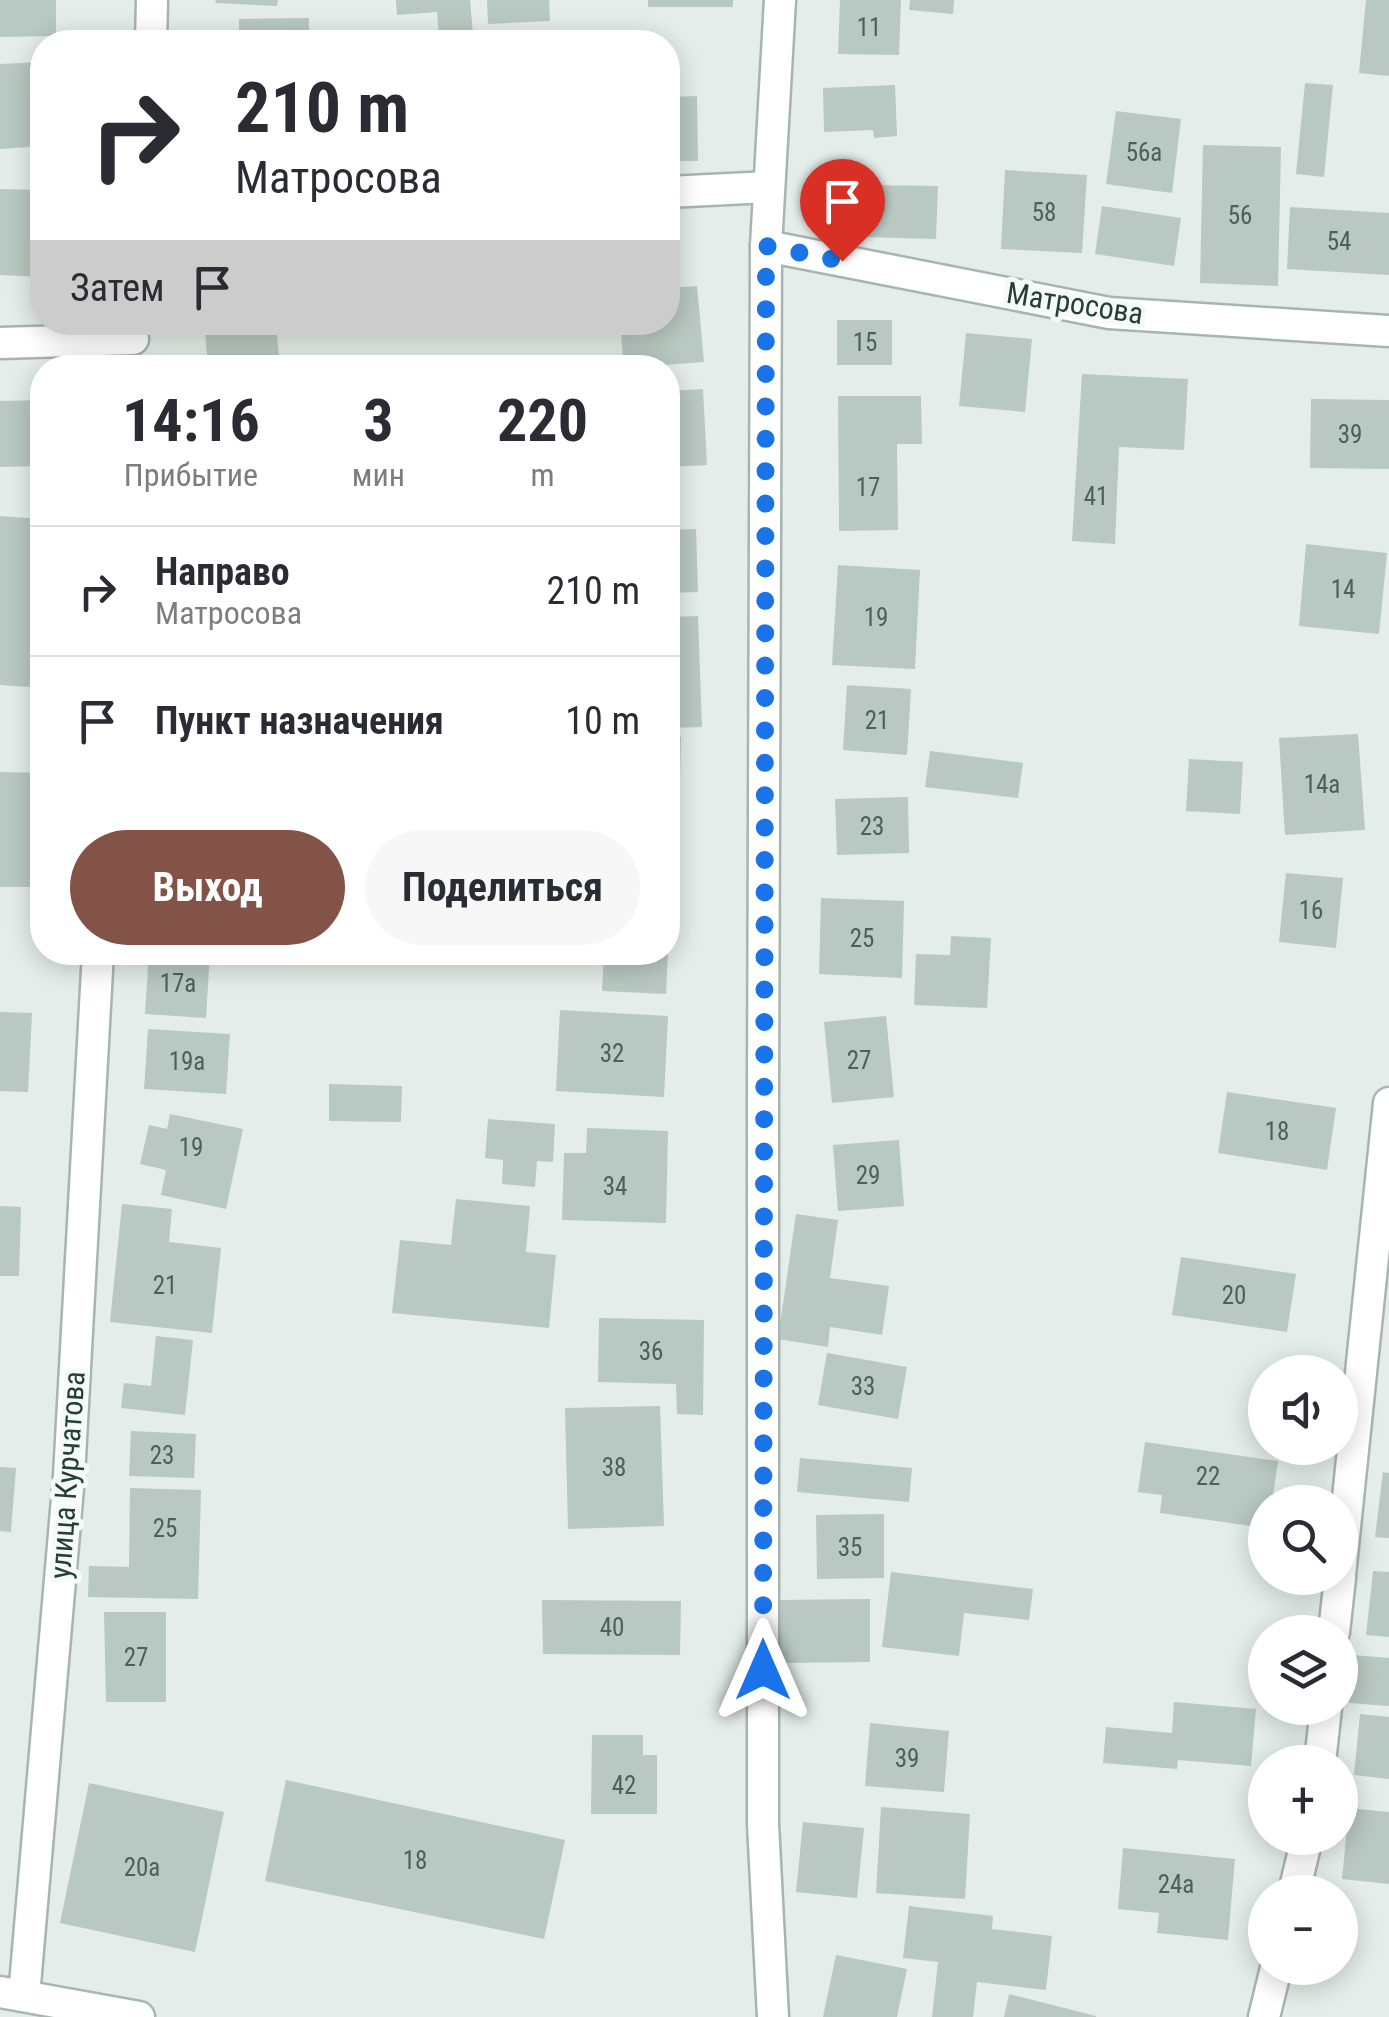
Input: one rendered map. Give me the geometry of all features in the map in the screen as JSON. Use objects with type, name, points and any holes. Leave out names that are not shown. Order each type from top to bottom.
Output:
[{"type":"street","points":[[151,30],[152,0]]},
{"type":"street","points":[[773,2017],[763,1824],[766,246],[780,0]]},
{"type":"street","points":[[680,191],[769,187]]},
{"type":"street","name":"Матросова","points":[[766,246],[1109,313],[1389,331]]},
{"type":"street","points":[[0,344],[133,343]]},
{"type":"street","name":"улица Курчатова","points":[[12,1994],[69,1476],[97,965]]},
{"type":"street","points":[[1349,1485],[1389,1103]]},
{"type":"street","points":[[1264,2017],[1272,1985]]},
{"type":"street","points":[[12,1994],[139,2017]]},
{"type":"building","points":[[0,0],[56,0],[56,30],[30,30],[30,36],[0,37]]},
{"type":"building","points":[[278,0],[277,6],[215,3]]},
{"type":"building","points":[[396,0],[470,0],[473,30],[438,30],[437,12],[397,15]]},
{"type":"building","points":[[487,0],[549,0],[550,21],[488,24]]},
{"type":"building","points":[[648,0],[733,0],[733,7],[648,7]]},
{"type":"building","points":[[840,0],[901,0],[899,55],[838,54]]},
{"type":"building","points":[[910,0],[954,0],[953,14],[909,10]]},
{"type":"building","points":[[1366,0],[1389,0],[1389,76],[1359,73]]},
{"type":"building","points":[[309,18],[309,30],[239,30],[239,19]]},
{"type":"building","points":[[30,63],[30,147],[0,149],[0,64]]},
{"type":"building","points":[[1305,83],[1333,85],[1324,177],[1296,174]]},
{"type":"building","points":[[895,85],[897,136],[874,138],[873,130],[824,132],[823,88]]},
{"type":"building","points":[[697,96],[698,161],[680,161],[680,97]]},
{"type":"building","points":[[1116,111],[1181,119],[1172,193],[1106,184]]},
{"type":"building","points":[[1203,145],[1281,147],[1278,286],[1200,283]]},
{"type":"building","points":[[1005,170],[1087,175],[1082,253],[1001,249]]},
{"type":"building","points":[[864,185],[938,186],[936,239],[863,237]]},
{"type":"building","points":[[0,189],[30,190],[30,276],[0,275]]},
{"type":"building","points":[[1102,206],[1181,218],[1174,266],[1095,254]]},
{"type":"building","points":[[1290,207],[1389,213],[1389,275],[1287,269]]},
{"type":"building","points":[[697,286],[704,362],[680,364],[680,355],[623,355],[621,335],[680,335],[680,287]]},
{"type":"building","points":[[837,320],[892,320],[892,365],[837,365]]},
{"type":"building","points":[[966,333],[1032,339],[1025,412],[959,406]]},
{"type":"building","points":[[205,335],[277,335],[279,355],[207,355]]},
{"type":"building","points":[[1082,374],[1188,379],[1184,450],[1119,447],[1115,544],[1072,541]]},
{"type":"building","points":[[703,389],[707,465],[680,466],[680,390]]},
{"type":"building","points":[[838,396],[921,396],[922,444],[897,444],[898,530],[839,531]]},
{"type":"building","points":[[1311,399],[1389,400],[1389,469],[1310,468]]},
{"type":"building","points":[[30,400],[30,466],[0,467],[0,401]]},
{"type":"building","points":[[0,516],[30,518],[30,687],[0,685]]},
{"type":"building","points":[[696,529],[698,592],[680,593],[680,530]]},
{"type":"building","points":[[1306,544],[1387,553],[1379,634],[1299,626]]},
{"type":"building","points":[[838,565],[920,570],[915,669],[832,665]]},
{"type":"building","points":[[698,616],[702,727],[680,728],[680,617]]},
{"type":"building","points":[[847,685],[911,689],[907,755],[843,750]]},
{"type":"building","points":[[1358,734],[1365,830],[1285,835],[1279,738]]},
{"type":"building","points":[[930,751],[1023,763],[1018,798],[925,787]]},
{"type":"building","points":[[1189,759],[1243,762],[1240,814],[1186,811]]},
{"type":"building","points":[[0,772],[30,773],[30,887],[0,887]]},
{"type":"building","points":[[908,797],[909,853],[837,855],[835,799]]},
{"type":"building","points":[[1286,873],[1343,878],[1336,948],[1279,942]]},
{"type":"building","points":[[821,898],[904,901],[902,978],[819,974]]},
{"type":"building","points":[[951,936],[991,938],[987,1008],[914,1005],[916,954],[950,955]]},
{"type":"building","points":[[148,965],[209,965],[206,1018],[145,1014]]},
{"type":"building","points":[[603,965],[667,965],[666,994],[602,991]]},
{"type":"building","points":[[560,1010],[668,1016],[664,1097],[556,1091]]},
{"type":"building","points":[[0,1012],[32,1013],[28,1092],[0,1091]]},
{"type":"building","points":[[886,1016],[894,1097],[832,1103],[824,1022]]},
{"type":"building","points":[[148,1029],[230,1034],[226,1094],[144,1089]]},
{"type":"building","points":[[329,1084],[402,1086],[401,1122],[329,1121]]},
{"type":"building","points":[[1227,1092],[1336,1108],[1327,1170],[1218,1153]]},
{"type":"building","points":[[170,1114],[243,1129],[226,1209],[161,1195],[166,1170],[140,1164],[149,1125],[167,1129]]},
{"type":"building","points":[[488,1119],[555,1124],[553,1162],[537,1161],[535,1187],[502,1184],[503,1160],[485,1158]]},
{"type":"building","points":[[587,1128],[668,1131],[666,1223],[562,1220],[564,1153],[586,1153]]},
{"type":"building","points":[[899,1140],[904,1206],[838,1211],[833,1145]]},
{"type":"building","points":[[456,1199],[530,1206],[526,1252],[556,1255],[549,1328],[392,1313],[400,1240],[451,1245]]},
{"type":"building","points":[[122,1204],[172,1209],[169,1242],[221,1248],[212,1333],[110,1322]]},
{"type":"building","points":[[0,1206],[21,1207],[19,1276],[0,1276]]},
{"type":"building","points":[[796,1214],[838,1220],[830,1278],[889,1286],[882,1335],[830,1327],[828,1347],[778,1339]]},
{"type":"building","points":[[1181,1257],[1296,1274],[1287,1332],[1172,1315]]},
{"type":"building","points":[[599,1318],[704,1320],[703,1415],[677,1414],[676,1384],[598,1382]]},
{"type":"building","points":[[156,1336],[193,1340],[185,1415],[121,1408],[124,1383],[151,1386]]},
{"type":"building","points":[[827,1353],[907,1367],[898,1419],[818,1405]]},
{"type":"building","points":[[660,1406],[664,1526],[568,1529],[565,1408]]},
{"type":"building","points":[[131,1431],[196,1434],[194,1478],[129,1476]]},
{"type":"building","points":[[1145,1442],[1248,1457],[1248,1465],[1277,1465],[1274,1485],[1248,1485],[1248,1526],[1160,1513],[1162,1495],[1138,1492]]},
{"type":"building","points":[[800,1458],[912,1468],[909,1502],[797,1492]]},
{"type":"building","points":[[0,1467],[16,1468],[11,1532],[0,1531]]},
{"type":"building","points":[[1383,1472],[1389,1473],[1389,1538],[1375,1537]]},
{"type":"building","points":[[130,1488],[201,1490],[198,1599],[88,1597],[89,1566],[129,1567]]},
{"type":"building","points":[[884,1514],[884,1578],[817,1579],[816,1515]]},
{"type":"building","points":[[1373,1571],[1389,1572],[1389,1637],[1366,1635]]},
{"type":"building","points":[[891,1572],[1033,1589],[1029,1620],[964,1613],[959,1656],[882,1647]]},
{"type":"building","points":[[870,1599],[870,1662],[780,1663],[780,1600]]},
{"type":"building","points":[[542,1600],[681,1601],[680,1655],[543,1654]]},
{"type":"building","points":[[104,1612],[166,1612],[166,1702],[106,1702]]},
{"type":"building","points":[[1358,1655],[1389,1658],[1389,1706],[1358,1704]]},
{"type":"building","points":[[1174,1702],[1248,1708],[1248,1725],[1255,1725],[1253,1745],[1248,1745],[1248,1766],[1178,1760],[1177,1769],[1103,1763],[1106,1727],[1172,1733]]},
{"type":"building","points":[[1360,1714],[1389,1717],[1389,1779],[1358,1775]]},
{"type":"building","points":[[870,1723],[949,1731],[944,1792],[865,1786]]},
{"type":"building","points":[[592,1735],[643,1735],[643,1755],[657,1755],[657,1814],[591,1814]]},
{"type":"building","points":[[286,1780],[565,1840],[544,1939],[265,1881]]},
{"type":"building","points":[[89,1783],[224,1812],[195,1952],[60,1923]]},
{"type":"building","points":[[881,1807],[970,1814],[965,1899],[876,1893]]},
{"type":"building","points":[[1358,1809],[1389,1812],[1389,1884],[1342,1875],[1344,1855],[1358,1855]]},
{"type":"building","points":[[803,1822],[864,1828],[857,1898],[796,1892]]},
{"type":"building","points":[[1123,1848],[1235,1859],[1228,1940],[1157,1933],[1159,1913],[1118,1909]]},
{"type":"building","points":[[909,1906],[993,1916],[992,1929],[1052,1936],[1046,1990],[977,1982],[973,2017],[932,2017],[938,1962],[903,1958]]},
{"type":"building","points":[[836,1955],[907,1969],[897,2017],[823,2017]]},
{"type":"building","points":[[1009,1994],[1096,2016],[1096,2017],[1004,2017]]},
{"type":"route","points":[[763,1670],[766,246],[842,261]]}]
